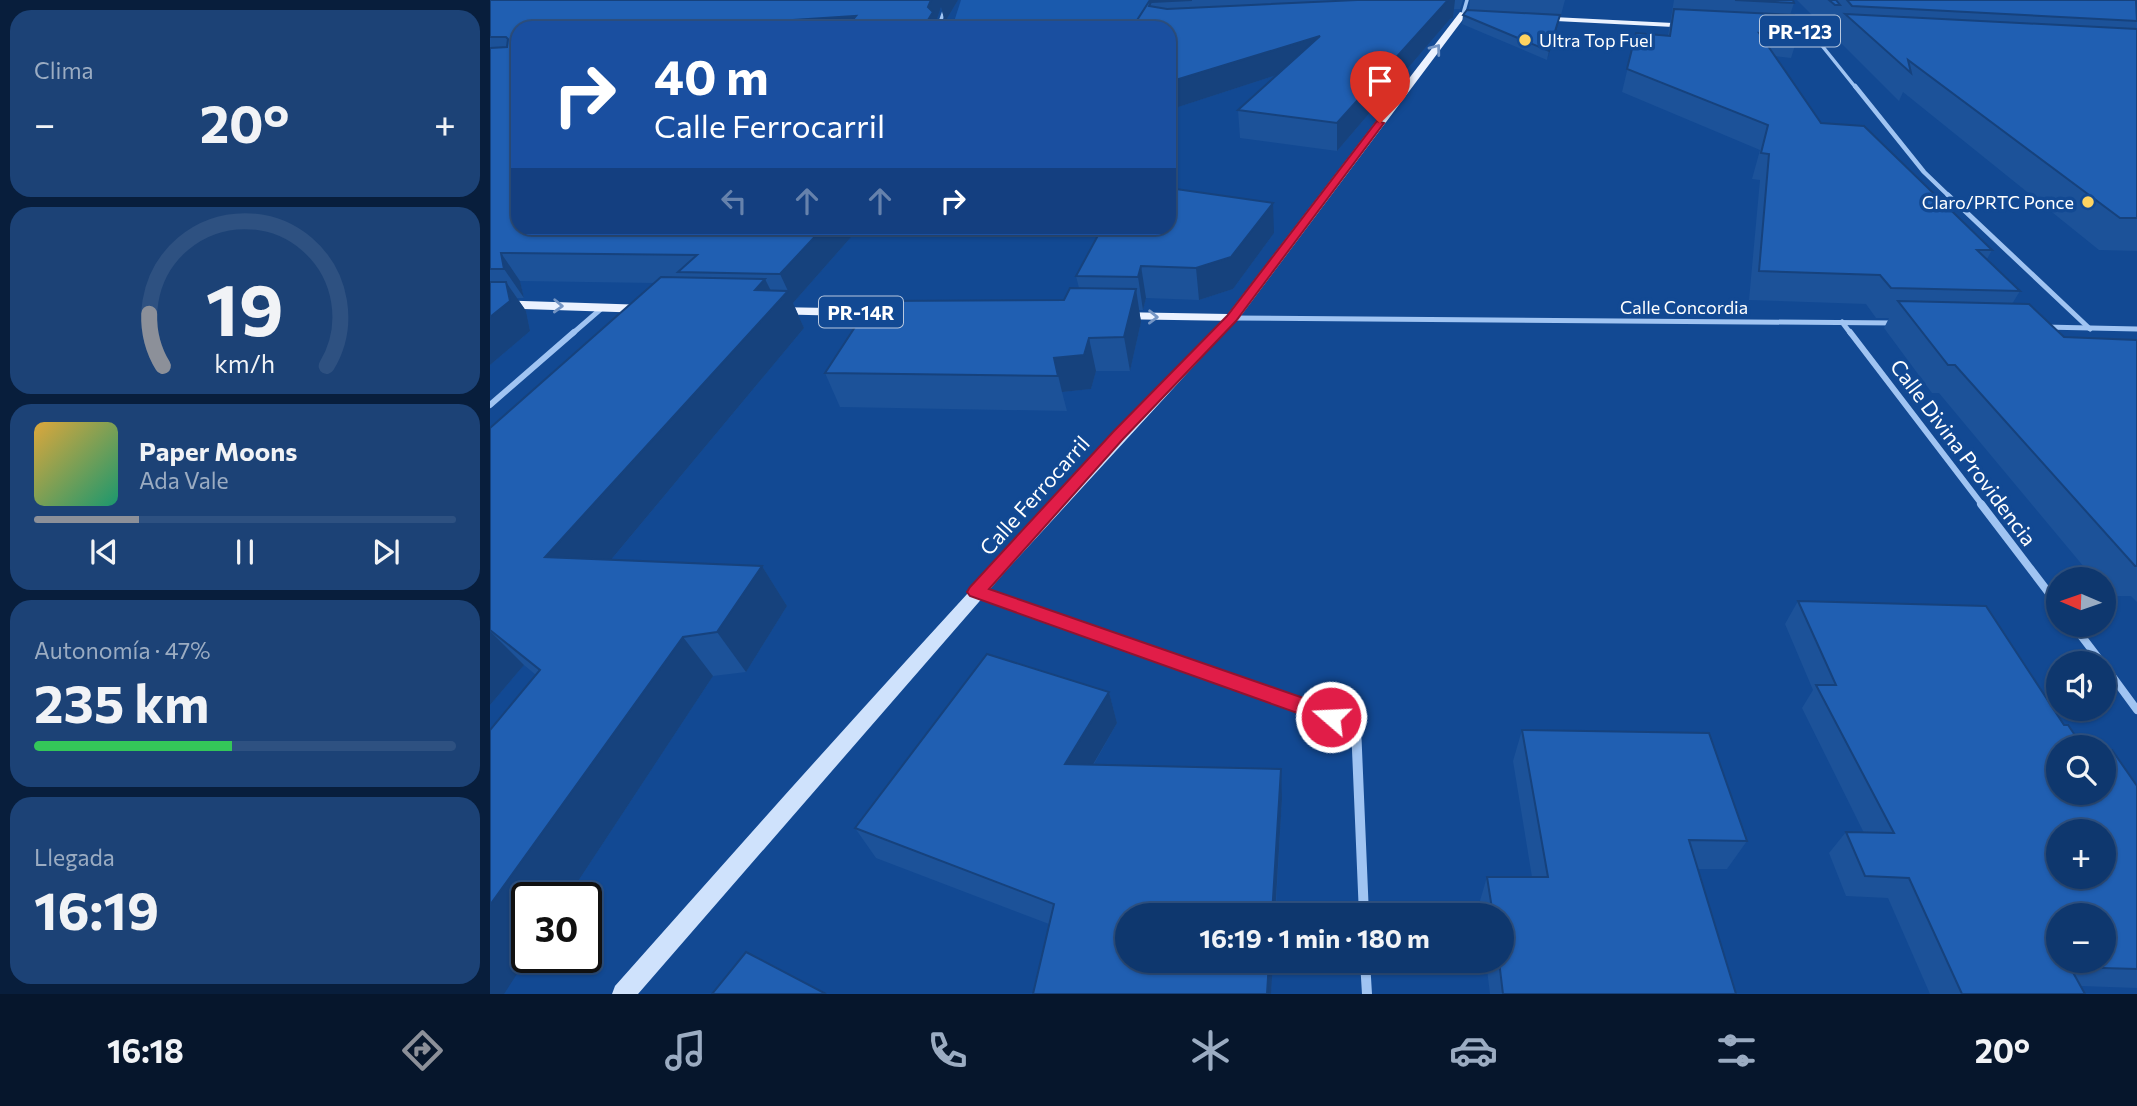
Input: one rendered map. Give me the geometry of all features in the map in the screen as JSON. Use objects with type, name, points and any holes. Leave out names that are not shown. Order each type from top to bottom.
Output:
[{"type":"main road","points":[[1449,14],[1475,15]]},
{"type":"main road","name":"Calle Ferrocarril","points":[[1232,318],[1463,14]]},
{"type":"main road","points":[[1527,18],[1702,26]]},
{"type":"main road","name":"PR-123","points":[[1770,29],[1867,34]]},
{"type":"main road","points":[[490,304],[656,309]]},
{"type":"main road","name":"PR-14R","points":[[752,310],[903,313]]},
{"type":"main road","points":[[1095,316],[1232,318]]},
{"type":"street","points":[[940,21],[948,0]]},
{"type":"street","points":[[1463,14],[1467,0]]},
{"type":"street","points":[[1823,11],[1840,33]]},
{"type":"street","points":[[1811,32],[1924,172],[2090,329]]},
{"type":"street","points":[[490,405],[602,308]]},
{"type":"street","name":"Calle Concordia","points":[[1232,318],[1911,324]]},
{"type":"street","name":"Calle Ferrocarril","points":[[623,994],[976,592],[1118,435],[1232,318]]},
{"type":"street","name":"Calle Divina Providencia","points":[[1842,322],[2046,589]]},
{"type":"street","points":[[2035,327],[2137,329]]},
{"type":"street","points":[[976,592],[1356,726],[1363,903]]},
{"type":"street","points":[[2082,637],[2093,651]]},
{"type":"street","points":[[2116,682],[2137,710]]},
{"type":"street","points":[[1366,973],[1367,994]]},
{"type":"shaded area","points":[[961,0],[1250,0],[1333,11],[1165,21],[954,21]]},
{"type":"building","points":[[490,0],[931,0],[928,7],[933,12],[927,21],[852,21],[856,16],[777,21],[511,21],[511,235],[816,235],[780,274],[678,272],[697,255],[501,253],[504,269],[490,269],[490,48],[507,47],[508,39],[490,37]]},
{"type":"building","points":[[1150,0],[1192,0],[1151,2],[1149,6],[1167,9],[1357,0],[1448,0],[1337,123],[1238,110],[1320,36],[1176,80],[1176,21],[1136,21]]},
{"type":"building","points":[[1735,0],[1793,0],[1794,3]]},
{"type":"building","points":[[1847,0],[2136,0],[2137,21],[1852,6]]},
{"type":"building","points":[[1674,9],[1794,15],[1798,36],[1759,33],[1821,123],[1864,126],[1992,250],[1977,250],[2020,291],[1891,288],[1880,275],[1759,271],[1769,154],[1761,153],[1768,125],[1627,69],[1636,33],[1670,36]]},
{"type":"building","points":[[1467,10],[1560,15],[1549,51],[1463,15]]},
{"type":"building","points":[[1845,14],[2137,29],[2137,218],[2120,218],[1908,60],[1911,73]]},
{"type":"building","points":[[1176,189],[1273,203],[1231,257],[1196,268],[1141,266],[1138,277],[1076,276],[1098,235],[1176,235]]},
{"type":"building","points":[[661,277],[765,279],[755,290],[788,291],[545,557],[762,566],[717,632],[683,637],[490,905],[490,730],[540,670],[490,630],[490,428]]},
{"type":"building","points":[[490,282],[506,282],[510,301],[490,317]]},
{"type":"building","points":[[1070,288],[1136,289],[1124,337],[1089,338],[1084,355],[1054,358],[1058,376],[825,373],[872,301],[1064,300]]},
{"type":"building","points":[[1898,301],[2029,304],[2064,337],[2137,340],[2137,566],[1955,365],[1948,365]]},
{"type":"building","points":[[1798,601],[1986,606],[2046,698],[2046,721],[2061,721],[2075,735],[2046,735],[2046,805],[2116,805],[2116,756],[2137,786],[2137,969],[2116,968],[2116,903],[2046,903],[2046,973],[2073,973],[2085,994],[1962,994],[1909,878],[1865,876],[1846,832],[1894,833],[1816,685],[1836,685]]},
{"type":"building","points":[[987,654],[1109,692],[1065,764],[1281,769],[1273,903],[1115,903],[1115,973],[1268,973],[1267,994],[1033,994],[1054,904],[855,828]]},
{"type":"building","points":[[1522,730],[1709,733],[1747,841],[1689,840],[1736,994],[1503,994],[1500,973],[1514,973],[1514,903],[1491,903],[1487,877],[1548,877]]},
{"type":"building","points":[[746,952],[826,994],[712,994]]},
{"type":"place","name":"Ultra Top Fuel","points":[[1525,40]]},
{"type":"place","name":"Claro/PRTC Ponce","points":[[2088,202]]},
{"type":"route","points":[[1331,717],[976,592],[1118,435],[1232,318],[1380,123]]}]
